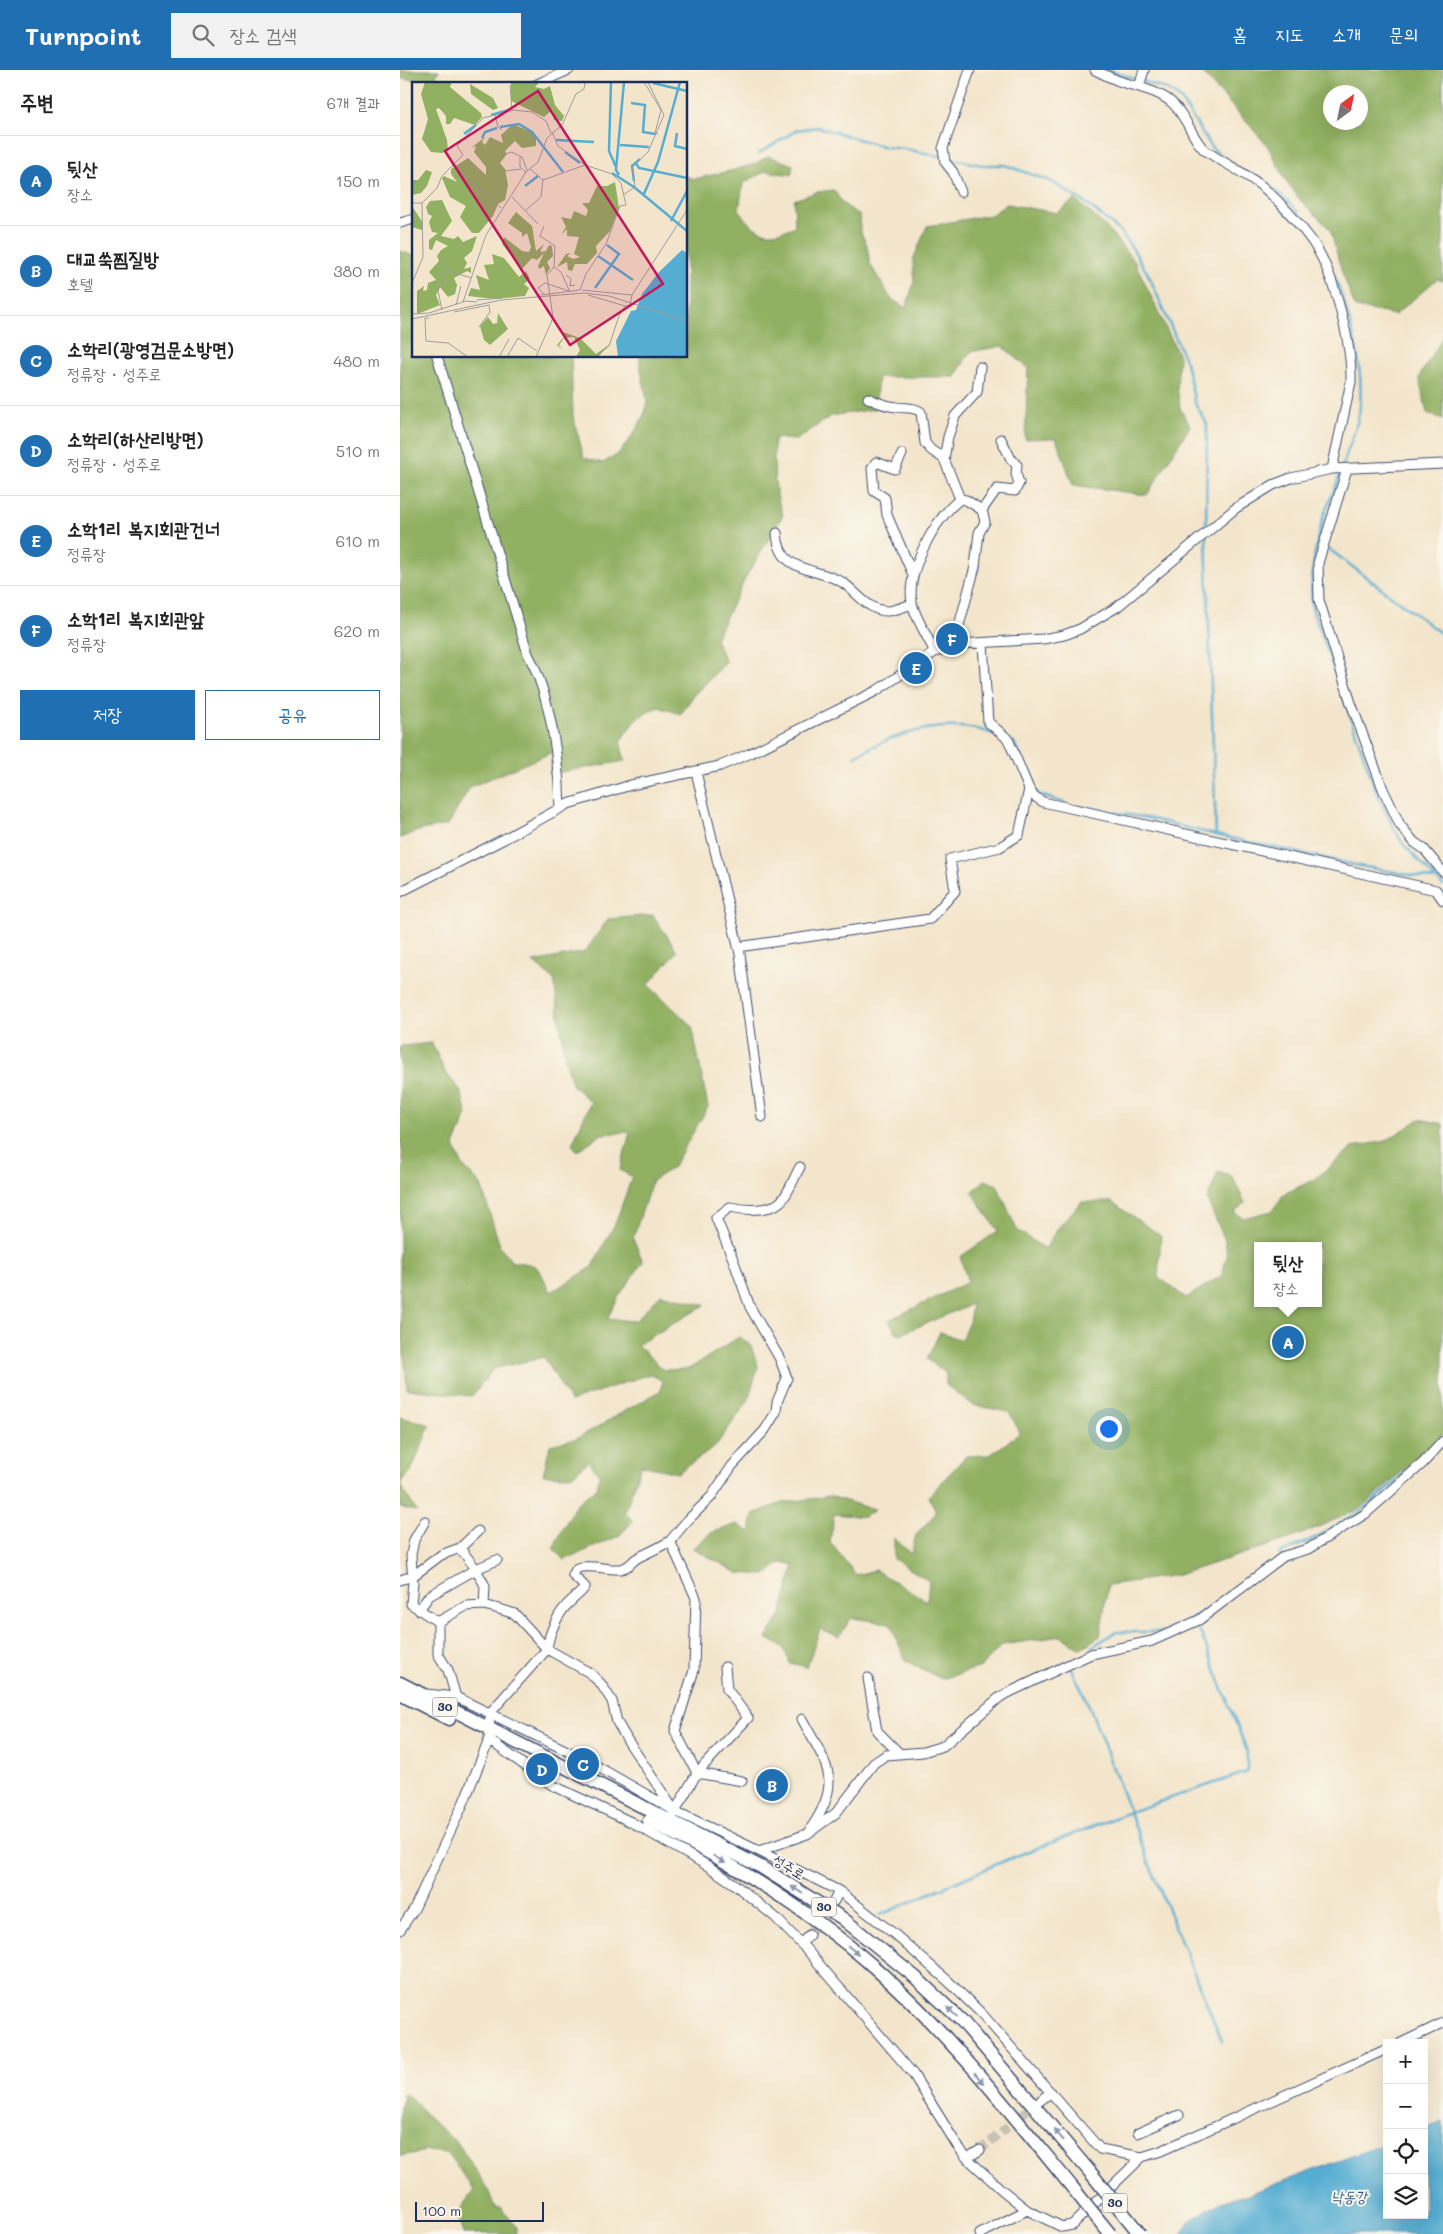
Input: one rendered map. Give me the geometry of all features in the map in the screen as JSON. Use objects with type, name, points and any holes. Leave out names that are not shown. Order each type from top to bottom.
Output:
[{"type":"highway","name":"성주로","points":[[400,1683],[490,1735],[714,1856],[772,1891],[847,1945],[881,1973],[952,2046],[1110,2234]]},
{"type":"highway","name":"성주로","points":[[400,1694],[672,1816],[761,1867],[842,1918],[915,1977],[962,2021],[1140,2234]]},
{"type":"street","points":[[542,82],[569,70]]},
{"type":"street","points":[[961,192],[945,162],[943,148],[970,70]]},
{"type":"street","points":[[1095,70],[1118,81],[1142,79],[1172,102],[1186,120],[1204,150],[1263,187],[1284,207],[1313,243],[1336,294],[1350,349],[1352,367],[1339,469],[1318,564],[1318,600],[1352,703],[1383,788],[1400,825],[1414,842],[1424,849],[1443,872]]},
{"type":"street","points":[[438,358],[528,654],[539,680],[555,740],[560,808]]},
{"type":"street","points":[[960,499],[944,458],[955,416],[977,392],[980,367]]},
{"type":"street","points":[[868,398],[880,404],[915,408],[921,412],[925,443],[931,450],[944,458]]},
{"type":"street","points":[[982,510],[997,489],[1015,491],[1020,483],[1016,474],[1016,465],[1001,439]]},
{"type":"street","points":[[902,454],[895,469],[876,462],[872,468],[874,491],[885,498],[887,515],[913,575]]},
{"type":"street","points":[[400,892],[568,804],[631,785],[720,766],[751,753],[876,691],[935,652],[959,644],[1043,639],[1064,635],[1080,629],[1117,607],[1236,508],[1273,485],[1291,478],[1339,469],[1443,464]]},
{"type":"street","points":[[948,647],[955,640],[975,567],[979,533],[985,522],[982,510],[966,500],[960,499]]},
{"type":"street","points":[[935,652],[912,604],[913,575],[940,519],[960,499]]},
{"type":"street","points":[[777,533],[781,551],[801,569],[841,582],[877,609],[888,611],[912,604]]},
{"type":"street","points":[[983,643],[988,722],[1008,739],[1029,789],[1034,796],[1043,802],[1436,890],[1443,900]]},
{"type":"street","points":[[696,772],[738,947],[762,1117]]},
{"type":"street","points":[[738,947],[930,919],[955,891],[950,859],[1000,846],[1018,835],[1029,789]]},
{"type":"street","points":[[1436,890],[1443,882]]},
{"type":"street","points":[[400,1930],[414,1909],[443,1848],[490,1735],[490,1713],[547,1649],[548,1636],[560,1615],[570,1601],[585,1587],[573,1575],[577,1568],[586,1566],[627,1568],[638,1557],[648,1554],[670,1541],[711,1497],[732,1466],[765,1430],[776,1412],[777,1402],[787,1378],[780,1360],[750,1307],[716,1218],[730,1207],[739,1209],[767,1208],[780,1202],[800,1166]]},
{"type":"street","points":[[759,1851],[806,1834],[836,1813],[874,1763],[886,1755],[923,1752],[943,1746],[1000,1697],[1091,1654],[1152,1641],[1199,1620],[1284,1556],[1308,1549],[1365,1514],[1423,1463],[1443,1441]]},
{"type":"street","points":[[424,1521],[414,1540],[411,1555],[413,1576],[411,1604],[438,1622]]},
{"type":"street","points":[[400,1580],[413,1576],[441,1555],[460,1548],[478,1531]]},
{"type":"street","points":[[670,1541],[696,1598],[694,1670],[675,1731],[697,1773]]},
{"type":"street","points":[[460,1548],[476,1569],[484,1586],[484,1605]]},
{"type":"street","points":[[420,1610],[429,1596],[476,1569],[497,1560]]},
{"type":"street","points":[[438,1622],[466,1606],[484,1605],[515,1614],[547,1649],[590,1674],[601,1684],[612,1701],[617,1722],[672,1816]]},
{"type":"street","points":[[438,1622],[438,1654],[450,1677],[456,1697]]},
{"type":"street","points":[[672,1816],[697,1773],[748,1718],[727,1689],[725,1667]]},
{"type":"street","points":[[868,1678],[877,1731],[900,1754]]},
{"type":"street","points":[[419,1693],[456,1697],[490,1713],[586,1760],[672,1816],[759,1851],[839,1891],[893,1933],[948,1981],[997,2030],[1100,2148],[1142,2157]]},
{"type":"street","points":[[802,1719],[828,1768],[829,1792],[817,1819],[806,1834]]},
{"type":"street","points":[[490,1735],[552,1785],[631,1822],[708,1866],[752,1897],[801,1944],[914,2074],[957,2146],[967,2158],[1027,2210],[1062,2227],[1072,2225],[1142,2157],[1170,2147],[1383,2051]]},
{"type":"street","points":[[697,1773],[742,1781]]},
{"type":"street","points":[[834,1901],[839,1891]]},
{"type":"street","points":[[801,1944],[809,1935]]},
{"type":"street","points":[[1409,2039],[1443,2023]]},
{"type":"street","points":[[1041,2100],[1050,2092]]},
{"type":"street","points":[[1138,2133],[1180,2115]]},
{"type":"street","points":[[967,2158],[980,2150]]},
{"type":"street","points":[[980,2234],[1027,2210]]},
{"type":"green space","points":[[400,70],[439,70],[433,82],[400,78]]},
{"type":"green space","points":[[1200,70],[1443,70],[1443,281],[1437,279],[1395,315],[1355,307],[1342,272],[1330,229],[1301,201],[1285,179],[1267,145]]},
{"type":"green space","points":[[768,156],[793,165],[791,175],[766,171],[743,183],[739,210],[751,224],[763,232],[769,233],[795,226],[794,200],[817,192],[834,190],[842,203],[860,216],[860,231],[867,245],[870,264],[891,299],[906,308],[914,282],[913,260],[927,226],[991,215],[1007,204],[1057,213],[1075,199],[1107,228],[1135,262],[1179,356],[1177,387],[1180,408],[1190,426],[1147,495],[1073,485],[1056,438],[1025,439],[1028,368],[1002,346],[970,352],[955,377],[878,377],[875,409],[831,416],[796,440],[774,438],[776,487],[783,515],[746,577],[715,639],[726,662],[694,695],[681,714],[658,707],[637,718],[620,741],[625,761],[550,774],[553,752],[470,787],[448,825],[421,830],[400,838],[400,251],[412,255],[412,358],[571,358],[573,416],[584,458],[603,463],[619,453],[637,428],[644,414],[647,402],[640,358],[688,358],[688,177],[694,179],[755,164]]},
{"type":"green space","points":[[1443,337],[1443,419],[1427,413],[1419,377]]},
{"type":"green space","points":[[653,915],[677,951],[648,985],[692,1026],[708,1107],[673,1167],[652,1181],[633,1238],[643,1262],[619,1296],[607,1319],[635,1321],[661,1294],[705,1305],[637,1345],[664,1370],[689,1369],[739,1337],[750,1344],[758,1366],[748,1401],[714,1448],[677,1473],[641,1465],[625,1512],[633,1521],[619,1536],[564,1560],[553,1548],[576,1504],[597,1488],[599,1475],[589,1461],[571,1476],[543,1475],[550,1445],[576,1439],[660,1391],[663,1381],[650,1374],[570,1401],[544,1357],[493,1369],[472,1396],[407,1389],[400,1304],[400,1173],[404,1167],[400,1134],[400,1048],[401,1046],[432,1043],[445,1072],[460,1090],[467,1114],[454,1146],[463,1166],[481,1185],[500,1246],[512,1262],[529,1264],[538,1269],[551,1292],[591,1268],[615,1224],[632,1177],[620,1170],[630,1132],[602,1134],[577,1151],[572,1144],[591,1102],[573,1086],[565,1059],[554,980],[533,962],[585,952],[608,919]]},
{"type":"green space","points":[[1420,1119],[1443,1124],[1443,1435],[1360,1509],[1295,1537],[1178,1575],[1108,1585],[1100,1636],[1080,1649],[1061,1636],[1002,1645],[981,1667],[942,1679],[906,1661],[890,1623],[851,1618],[839,1637],[820,1629],[807,1667],[790,1663],[783,1647],[766,1638],[781,1615],[794,1565],[780,1563],[766,1575],[738,1573],[693,1548],[711,1533],[737,1524],[750,1532],[753,1514],[782,1503],[830,1496],[875,1510],[864,1517],[834,1514],[830,1542],[856,1575],[875,1570],[927,1601],[929,1581],[894,1559],[894,1538],[911,1554],[916,1535],[936,1513],[929,1496],[966,1456],[990,1455],[1020,1433],[1009,1412],[973,1405],[946,1385],[946,1373],[927,1359],[940,1332],[961,1340],[969,1322],[972,1304],[898,1335],[889,1320],[968,1282],[960,1257],[998,1231],[972,1192],[985,1180],[997,1185],[1017,1230],[1045,1249],[1057,1229],[1081,1202],[1112,1202],[1161,1236],[1158,1277],[1186,1298],[1221,1276],[1227,1257],[1225,1240],[1207,1200],[1218,1172],[1232,1176],[1245,1203],[1234,1212],[1243,1218],[1272,1211],[1284,1194],[1315,1179],[1353,1147],[1386,1141]]},
{"type":"green space","points":[[400,1417],[430,1425],[411,1471],[400,1484]]},
{"type":"green space","points":[[400,1485],[417,1512],[400,1507]]},
{"type":"green space","points":[[404,2093],[415,2101],[425,2114],[459,2145],[487,2187],[495,2208],[502,2208],[516,2227],[516,2234],[463,2234],[457,2213],[474,2190],[447,2153],[427,2151],[400,2156],[400,2106]]},
{"type":"water","name":"낙동강","points":[[1443,2122],[1443,2234],[1181,2234],[1191,2220],[1221,2202],[1249,2194],[1383,2144],[1383,2219],[1428,2219],[1428,2128]]},
{"type":"waterway","points":[[1108,70],[1166,89],[1180,98],[1211,147],[1224,158]]},
{"type":"waterway","points":[[758,154],[797,130],[818,127],[885,147],[905,149],[982,165],[1005,165],[1050,181],[1086,203],[1121,232],[1149,276],[1186,362],[1195,403],[1207,424],[1206,531]]},
{"type":"waterway","points":[[1259,179],[1282,196],[1301,216],[1310,227],[1330,265]]},
{"type":"waterway","points":[[1334,275],[1346,308],[1355,343],[1361,397],[1354,434],[1343,465]]},
{"type":"waterway","points":[[1341,471],[1324,515],[1318,538],[1312,573],[1312,608],[1375,788],[1389,819],[1403,844],[1443,886]]},
{"type":"waterway","points":[[1206,536],[1216,835],[1360,866],[1438,880]]},
{"type":"waterway","points":[[1329,549],[1443,635]]},
{"type":"waterway","points":[[855,756],[907,733],[926,729],[963,727],[999,736]]},
{"type":"waterway","points":[[1011,741],[1014,742],[1031,783],[1039,795],[1065,803]]},
{"type":"waterway","points":[[1078,806],[1152,819],[1216,835]]},
{"type":"waterway","points":[[1279,1554],[1317,1537],[1362,1511],[1423,1457]]},
{"type":"waterway","points":[[1188,1620],[1201,1613]]},
{"type":"waterway","points":[[880,1915],[1004,1861],[1130,1812],[1247,1772],[1247,1751],[1200,1631]]},
{"type":"waterway","points":[[1092,1647],[1115,1632],[1163,1632]]},
{"type":"waterway","points":[[1071,1667],[1090,1708],[1151,1868],[1222,2041]]},
{"type":"tunnel","points":[[809,1935],[831,1905]]},
{"type":"tunnel","points":[[980,2150],[1037,2103]]},
{"type":"place","name":"소학1리 복지회관앞","points":[[952,639]]},
{"type":"place","name":"소학1리 복지회관건너","points":[[916,668]]},
{"type":"place","name":"뒷산","points":[[1288,1342]]},
{"type":"place","name":"소학리(광영검문소방면)","points":[[583,1764]]},
{"type":"place","name":"소학리(하산리방면)","points":[[542,1769]]},
{"type":"place","name":"대교쑥찜질방","points":[[772,1785]]}]
